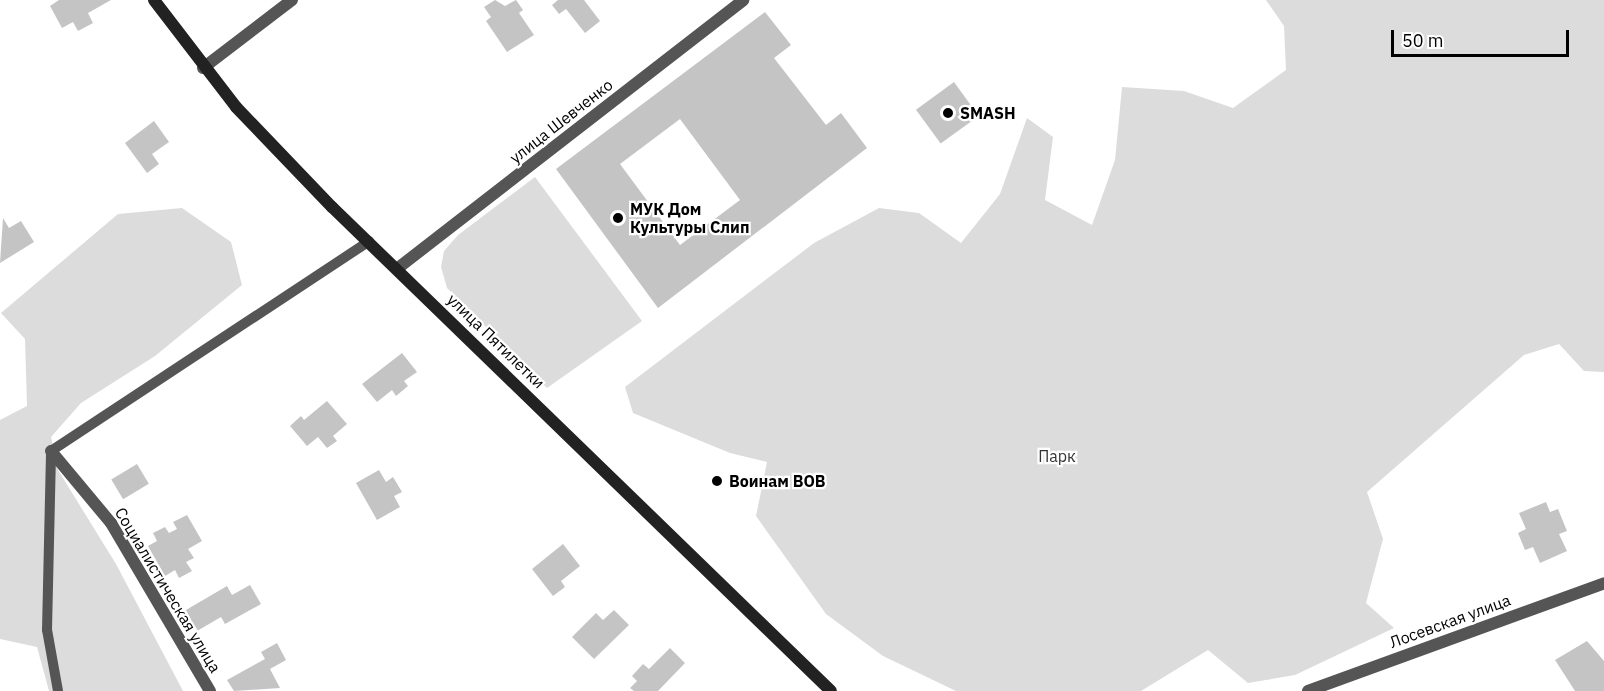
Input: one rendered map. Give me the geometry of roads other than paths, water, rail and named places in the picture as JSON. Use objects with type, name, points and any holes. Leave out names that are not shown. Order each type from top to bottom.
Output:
[{"type":"main road","name":"улица Пятилетки","points":[[154,0],[203,68],[265,138],[831,691]]},
{"type":"street","points":[[203,68],[292,0]]},
{"type":"street","name":"улица Шевченко","points":[[398,268],[743,0]]},
{"type":"street","name":"Социалистическая улица","points":[[51,451],[111,523],[210,691]]},
{"type":"street","name":"Лосевская улица","points":[[1308,691],[1604,583]]},
{"type":"lane","points":[[58,691],[47,630],[51,451],[369,241]]},
{"type":"place","name":"SMASH","points":[[948,113]]},
{"type":"place","name":"МУК Дом Культуры Слип","points":[[618,218]]},
{"type":"place","name":"Воинам ВОВ","points":[[717,481]]},
{"type":"park label","name":"Парк","points":[[1057,456]]}]
